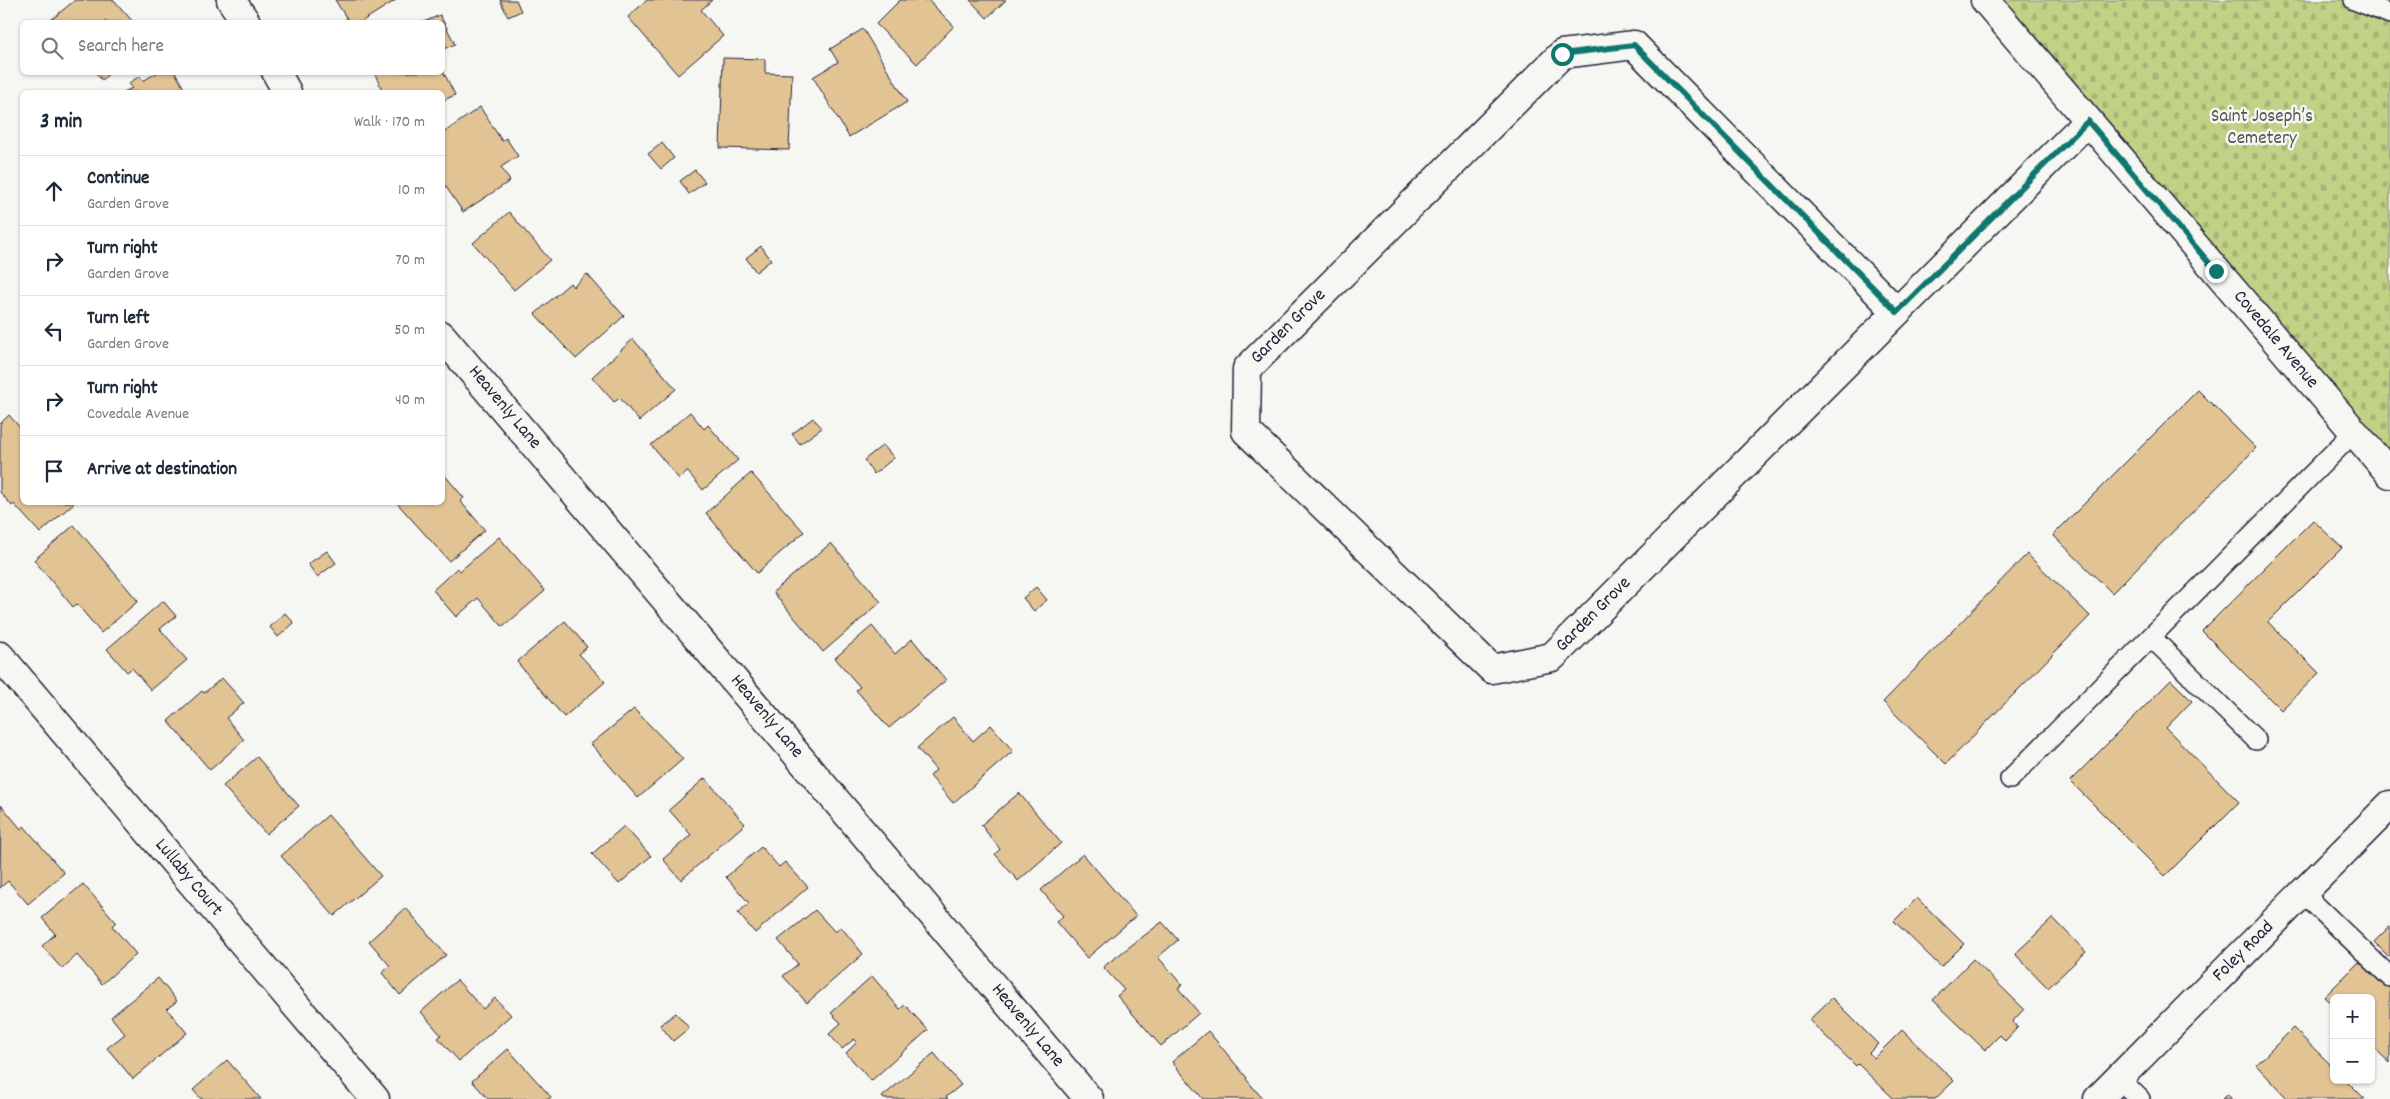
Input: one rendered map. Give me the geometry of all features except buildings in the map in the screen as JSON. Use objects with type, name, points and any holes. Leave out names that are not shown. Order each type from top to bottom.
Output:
[{"type":"street","points":[[230,0],[245,20]]},
{"type":"street","name":"Covedale Avenue","points":[[1985,0],[2390,474]]},
{"type":"street","name":"Garden Grove","points":[[1897,312],[1634,45],[1562,54],[1247,369],[1246,432],[1492,669],[1552,657],[1897,312],[2088,121]]},
{"type":"street","points":[[278,75],[286,90]]},
{"type":"street","name":"Heavenly Lane","points":[[445,340],[1088,1099]]},
{"type":"street","name":"Lullaby Court","points":[[0,656],[375,1099]]},
{"type":"street","name":"Foley Road","points":[[2098,1099],[2390,805]]},
{"type":"lane","points":[[2354,0],[2390,14]]},
{"type":"lane","points":[[2010,779],[2354,432]]},
{"type":"lane","points":[[2151,637],[2256,740]]},
{"type":"lane","points":[[2303,893],[2390,977]]},
{"type":"lane","points":[[2119,1079],[2140,1099]]},
{"type":"green space","name":"Saint Joseph’s Cemetery","points":[[1985,0],[2390,0],[2390,474]]},
{"type":"route","points":[[1562,54],[1634,45],[1897,312],[2088,121],[2216,271]]}]
